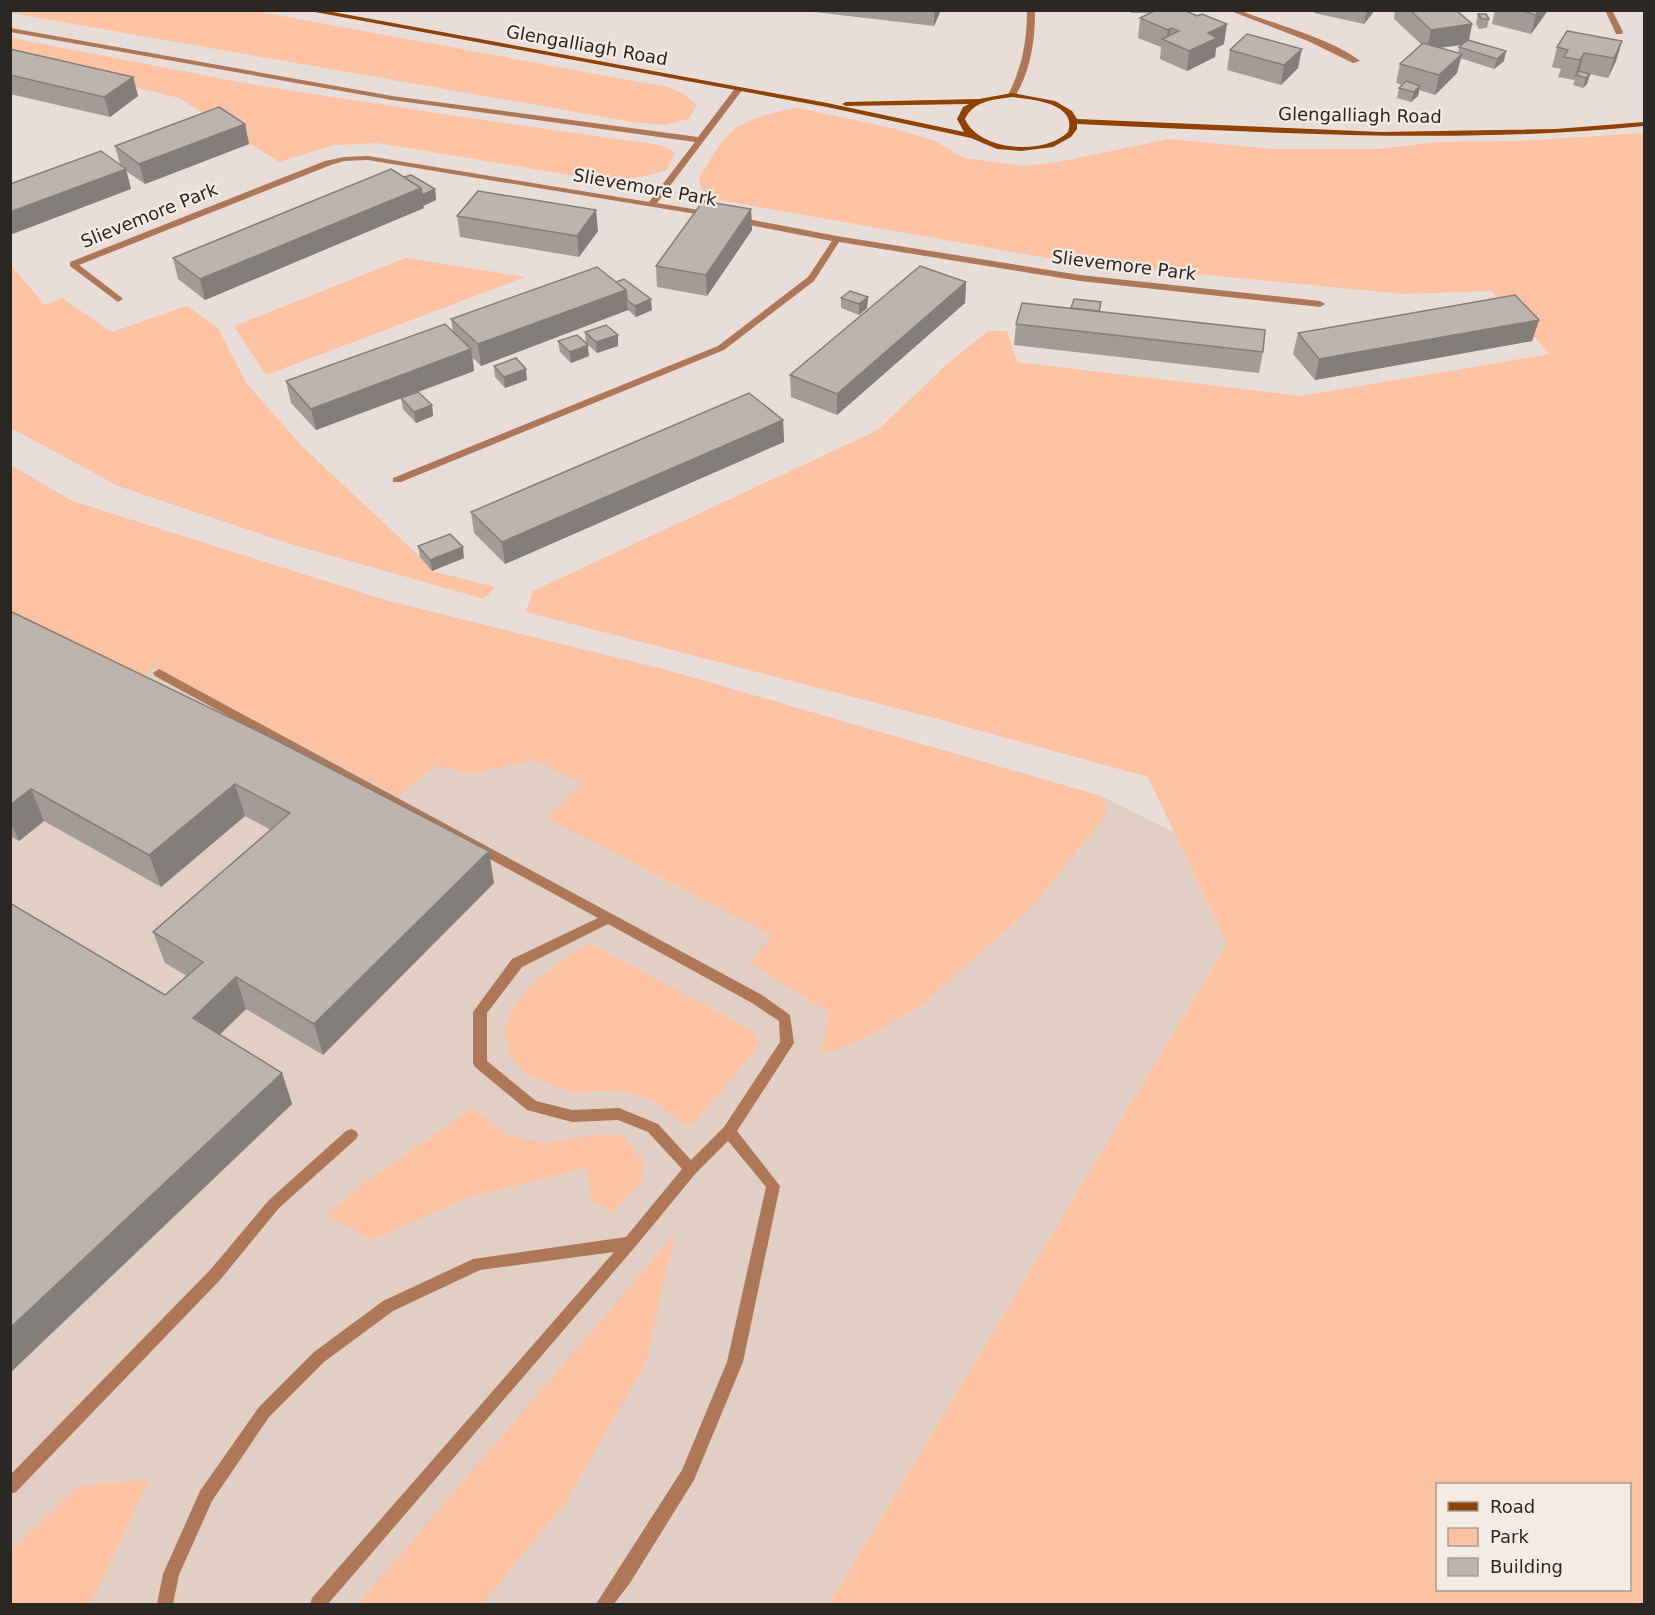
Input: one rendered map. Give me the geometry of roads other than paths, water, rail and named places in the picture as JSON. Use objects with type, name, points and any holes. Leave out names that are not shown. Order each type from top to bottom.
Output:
[{"type":"main road","name":"Glengalliagh Road","points":[[307,10],[827,105],[970,136],[982,143],[999,148],[1036,149],[1065,138],[1073,130],[1074,121],[1069,113],[1046,100],[1012,95],[980,100],[827,105]]},
{"type":"main road","points":[[970,136],[962,128],[960,118],[964,110],[980,100]]},
{"type":"main road","name":"Glengalliagh Road","points":[[1074,121],[1381,134],[1556,131],[1644,124]]},
{"type":"street","points":[[1012,95],[1026,69],[1031,36],[1031,10]]},
{"type":"street","points":[[1231,10],[1283,31],[1332,47],[1356,61]]},
{"type":"street","points":[[1608,10],[1619,32]]},
{"type":"street","points":[[10,30],[392,98],[700,140]]},
{"type":"street","points":[[652,204],[739,89]]},
{"type":"street","name":"Slievemore Park","points":[[118,299],[73,264],[303,171],[344,159],[368,158],[652,204],[837,239],[1080,278],[1320,304]]},
{"type":"street","points":[[397,480],[721,348],[811,279],[837,239]]},
{"type":"street","points":[[159,672],[757,999],[785,1019],[787,1043],[729,1131],[691,1169],[318,1605]]},
{"type":"street","points":[[609,918],[517,963],[480,1012],[480,1063],[532,1106],[572,1116],[620,1114],[653,1128],[691,1169]]},
{"type":"street","points":[[604,1605],[688,1475],[735,1362],[773,1186],[729,1131]]},
{"type":"street","points":[[10,1487],[215,1275],[274,1204],[351,1135]]},
{"type":"street","points":[[165,1605],[171,1574],[206,1497],[264,1412],[319,1357],[388,1306],[478,1264],[630,1243]]}]
